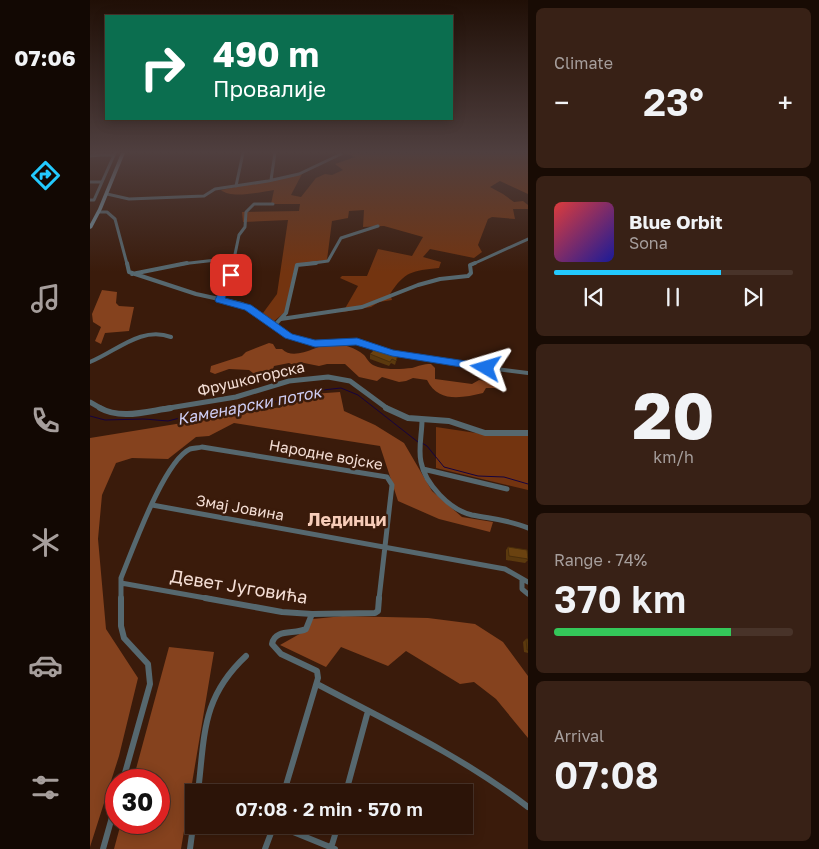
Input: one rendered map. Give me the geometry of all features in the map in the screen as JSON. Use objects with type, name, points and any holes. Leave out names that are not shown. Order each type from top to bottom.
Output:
[{"type":"main road","points":[[90,228],[107,194]]},
{"type":"street","points":[[107,194],[128,199],[152,199],[204,196],[210,193]]},
{"type":"street","points":[[219,300],[231,275],[239,235],[244,227],[248,209],[254,204],[274,204]]},
{"type":"street","points":[[98,215],[107,212],[115,219],[126,268],[132,274],[219,300],[242,304],[288,336],[315,344],[352,341],[392,353],[528,373]]},
{"type":"street","points":[[273,326],[281,319],[287,308],[298,264],[328,261],[341,238],[378,226]]},
{"type":"street","points":[[281,319],[362,307],[418,285],[440,279],[468,276],[471,273],[470,265],[528,239]]},
{"type":"street","points":[[132,274],[184,262],[234,258]]},
{"type":"street","points":[[90,362],[100,359],[125,341],[154,333],[164,333],[171,337]]},
{"type":"street","name":"Фрушкогорска","points":[[90,402],[109,413],[130,414],[236,397],[289,381],[328,377],[350,381],[391,411],[408,418],[448,421],[486,433],[528,433]]},
{"type":"street","points":[[422,420],[421,449],[423,469],[441,494],[455,508],[473,515],[508,519],[528,528]]},
{"type":"street","name":"Народне војске","points":[[152,505],[171,467],[190,449],[202,447],[387,476],[392,485],[384,547]]},
{"type":"street","points":[[423,469],[507,490]]},
{"type":"street","points":[[126,769],[150,684],[148,664],[124,638],[121,626],[121,582],[152,505]]},
{"type":"street","name":"Змај Јовина","points":[[152,505],[505,569],[528,582]]},
{"type":"street","name":"Девет Југовића","points":[[121,582],[282,612],[312,614],[375,613],[378,611],[384,547]]},
{"type":"street","points":[[522,579],[522,589],[528,594]]},
{"type":"street","points":[[286,784],[317,684],[317,671],[279,654],[273,649],[271,643],[273,637],[278,634],[303,631],[308,628],[312,614]]},
{"type":"street","points":[[199,784],[208,714],[219,685],[232,668],[246,656]]},
{"type":"street","points":[[317,684],[464,762],[503,787],[528,808]]},
{"type":"street","points":[[348,784],[368,712]]},
{"type":"street","points":[[103,849],[107,834]]},
{"type":"street","points":[[190,849],[192,834]]},
{"type":"street","points":[[265,849],[271,834]]},
{"type":"street","points":[[298,834],[333,848],[336,834]]},
{"type":"shaded area","points":[[225,193],[257,193],[239,194]]},
{"type":"shaded area","points":[[273,193],[292,193],[291,195],[301,197],[304,193],[500,193],[514,202],[523,201],[528,205],[528,209],[513,209],[515,219],[492,217],[488,219],[478,245],[482,252],[474,258],[430,249],[423,257],[441,262],[439,268],[416,271],[405,276],[390,294],[392,300],[379,302],[371,307],[343,312],[358,286],[340,278],[342,276],[367,276],[378,249],[412,256],[423,237],[384,226],[363,227],[364,210],[349,211],[348,218],[332,221],[327,260],[300,264],[294,271],[285,312],[272,323],[263,313],[277,294],[288,220],[243,222],[242,212],[299,211],[300,204],[271,204]]},
{"type":"shaded area","points":[[102,290],[117,292],[116,303],[119,306],[134,307],[129,331],[105,333],[101,344],[95,341],[101,327],[93,322],[92,314]]},
{"type":"shaded area","points":[[269,343],[273,344],[276,349],[282,349],[287,353],[293,354],[326,345],[344,345],[360,352],[371,364],[378,367],[404,369],[431,364],[435,368],[435,379],[472,384],[479,380],[495,383],[501,388],[486,388],[483,393],[467,396],[444,396],[437,392],[427,380],[413,378],[399,382],[382,377],[377,381],[359,377],[345,364],[319,366],[304,363],[296,366],[289,363],[274,366],[269,375],[257,376],[249,370],[229,369],[215,374],[210,372],[211,366],[242,356],[246,352]]},
{"type":"shaded area","points":[[340,392],[344,411],[375,425],[404,443],[432,491],[462,517],[493,522],[490,532],[439,519],[398,501],[380,446],[234,423],[209,436],[196,437],[168,459],[132,458],[116,463],[102,495],[98,539],[106,629],[138,678],[115,769],[105,769],[105,800],[90,847],[90,438],[281,407],[298,395]]},
{"type":"shaded area","points":[[436,427],[496,436],[528,436],[528,490],[436,468]]},
{"type":"shaded area","points":[[343,616],[428,618],[475,624],[503,642],[528,676],[528,738],[496,699],[474,682],[460,684],[406,651],[388,666],[341,647],[326,667],[280,645],[303,632],[313,619]]},
{"type":"shaded area","points":[[169,647],[214,652],[192,784],[185,784],[185,825],[181,849],[114,849],[118,834],[170,834],[170,769],[136,769]]},
{"type":"building","points":[[376,348],[398,355],[396,361],[392,359],[390,362],[370,354]]},
{"type":"building","points":[[508,547],[527,550],[528,559],[509,556]]},
{"type":"building","points":[[526,639],[528,639],[528,650],[527,650]]},
{"type":"waterway","name":"Каменарски поток","points":[[90,416],[105,420],[144,419],[168,421],[215,409],[275,402],[305,392],[341,388],[358,395],[418,442]]},
{"type":"waterway","name":"Каменарски поток","points":[[422,443],[427,446],[444,467],[478,476],[504,477],[528,484]]},
{"type":"district","name":"Лединци","points":[[347,520]]},
{"type":"route","points":[[231,275],[219,300],[242,304],[288,336],[315,344],[357,341],[392,353],[486,368]]}]
